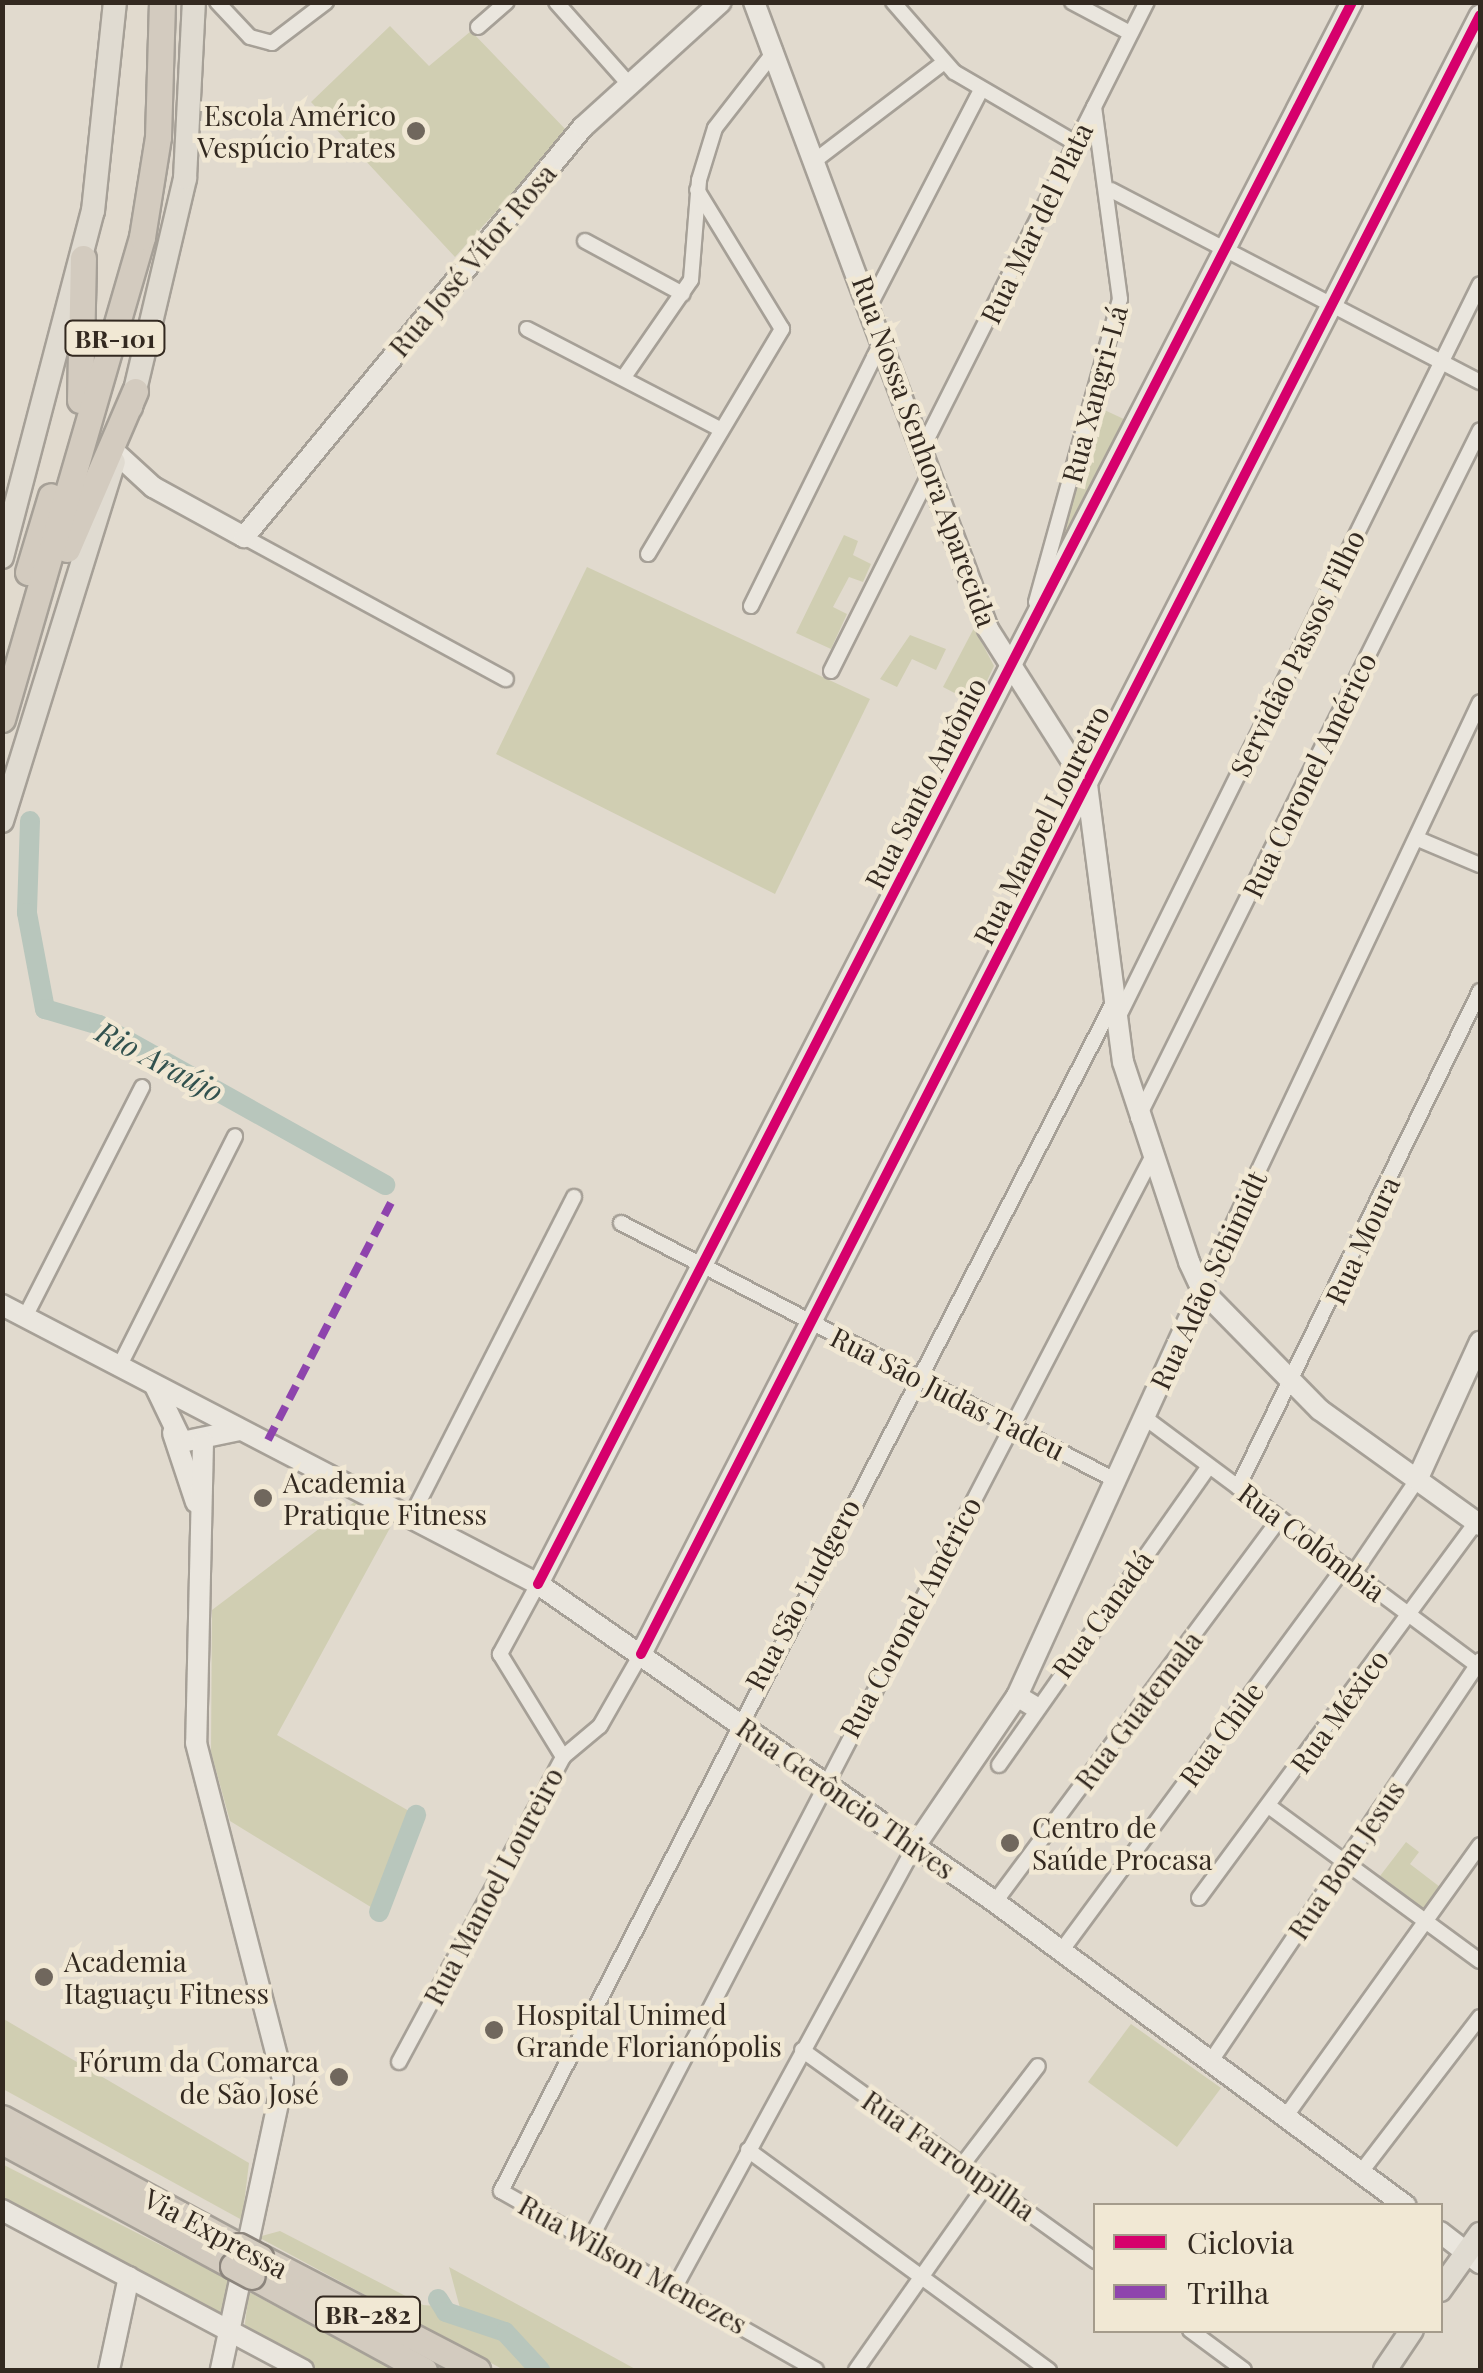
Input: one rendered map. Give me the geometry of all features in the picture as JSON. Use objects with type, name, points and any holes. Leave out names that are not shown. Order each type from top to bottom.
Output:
[{"type":"highway","name":"BR-101","points":[[2,719],[10,661],[133,196],[145,2]]},
{"type":"highway","name":"BR-101","points":[[10,661],[142,236],[159,119],[162,2]]},
{"type":"highway","points":[[80,400],[83,258]]},
{"type":"highway","points":[[10,661],[135,391]]},
{"type":"highway","points":[[2,2107],[60,2161]]},
{"type":"highway","points":[[2,2118],[60,2161]]},
{"type":"highway","points":[[2,2142],[60,2161]]},
{"type":"highway","points":[[2,2152],[60,2161]]},
{"type":"highway","name":"Via Expressa","points":[[60,2161],[246,2261],[477,2370]]},
{"type":"highway","name":"Via Expressa","points":[[246,2261],[424,2370]]},
{"type":"main road","points":[[2,556],[83,258],[108,120],[115,2]]},
{"type":"main road","points":[[2,822],[135,391],[185,178],[194,2]]},
{"type":"main road","name":"Rua Nossa Senhora Aparecida","points":[[754,2],[1008,666],[1087,785],[1114,1013],[1138,1119],[1202,1290],[1294,1384],[1478,1524]]},
{"type":"main road","name":"Rua Santo Antônio","points":[[538,1584],[1033,618],[1062,546],[1225,248],[1352,2]]},
{"type":"main road","name":"Rua José Vítor Rosa","points":[[244,537],[627,82],[712,5]]},
{"type":"main road","name":"Rua Manoel Loureiro","points":[[641,1654],[1480,15]]},
{"type":"main road","points":[[117,454],[153,487],[244,537]]},
{"type":"main road","points":[[101,507],[118,492],[153,487]]},
{"type":"main road","name":"Rua Adão Schimidt","points":[[915,1846],[1026,1702],[1116,1480],[1202,1290]]},
{"type":"main road","points":[[2,1305],[150,1381],[169,1401],[199,1514]]},
{"type":"main road","points":[[1417,1480],[1474,1374],[1480,1342]]},
{"type":"main road","name":"Rua Gerôncio Thives","points":[[150,1381],[538,1584],[995,1902],[1402,2203]]},
{"type":"main road","points":[[173,1427],[200,1405],[207,1437],[199,1514],[198,1754],[283,2080],[221,2370]]},
{"type":"main road","points":[[173,1427],[207,1437],[258,1435]]},
{"type":"main road","points":[[2,2210],[303,2370]]},
{"type":"main road","points":[[1443,2233],[1476,2249],[1443,2287]]},
{"type":"main road","points":[[109,2370],[129,2277]]},
{"type":"main road","points":[[1385,2370],[1410,2333]]},
{"type":"street","points":[[217,2],[250,36],[272,43],[326,2]]},
{"type":"street","points":[[478,27],[507,2]]},
{"type":"street","points":[[556,2],[627,82]]},
{"type":"street","points":[[893,2],[943,63],[1074,142]]},
{"type":"street","points":[[1072,2],[1130,33]]},
{"type":"street","name":"Rua Mar del Plata","points":[[925,443],[1148,2]]},
{"type":"street","points":[[624,378],[683,294],[698,190],[719,118],[775,52]]},
{"type":"street","points":[[817,159],[943,63]]},
{"type":"street","points":[[871,303],[982,90]]},
{"type":"street","name":"Rua Xangri-Lá","points":[[1062,546],[1120,299],[1111,190],[1094,107]]},
{"type":"street","points":[[648,554],[782,330],[698,190]]},
{"type":"street","points":[[1111,190],[1480,382]]},
{"type":"street","points":[[585,241],[683,294]]},
{"type":"street","name":"Servidão Passos Filho","points":[[1114,1013],[1480,284]]},
{"type":"street","points":[[527,329],[720,428]]},
{"type":"street","points":[[751,606],[884,336]]},
{"type":"street","name":"Rua Coronel Américo","points":[[1138,1119],[1480,430]]},
{"type":"street","points":[[831,671],[934,466]]},
{"type":"street","points":[[244,537],[506,679]]},
{"type":"street","name":"Rua Adão Schimidt","points":[[1202,1290],[1480,702]]},
{"type":"street","points":[[1418,839],[1480,865]]},
{"type":"street","name":"Rua Moura","points":[[1238,1487],[1294,1384],[1480,991]]},
{"type":"street","name":"Rua São Ludgero","points":[[501,2190],[736,1721],[916,1376],[1114,1013]]},
{"type":"street","points":[[25,1317],[142,1086]]},
{"type":"street","points":[[120,1365],[235,1136]]},
{"type":"street","name":"Rua Coronel Américo","points":[[590,2240],[1152,1157]]},
{"type":"street","points":[[412,1516],[574,1197]]},
{"type":"street","name":"Rua São Judas Tadeu","points":[[621,1224],[1116,1480]]},
{"type":"street","name":"Rua Colômbia","points":[[1144,1418],[1479,1664]]},
{"type":"street","name":"Rua Canadá","points":[[999,1765],[1026,1702],[1209,1466]]},
{"type":"street","name":"Rua Chile","points":[[1062,1950],[1417,1480]]},
{"type":"street","name":"Rua Guatemala","points":[[995,1902],[1280,1518]]},
{"type":"street","name":"Rua México","points":[[1200,1898],[1478,1524]]},
{"type":"street","name":"Rua Santo Antônio","points":[[538,1584],[500,1654],[563,1758]]},
{"type":"street","name":"Rua Manoel Loureiro","points":[[399,2062],[563,1758],[600,1726],[641,1654]]},
{"type":"street","name":"Rua Bom Jesus","points":[[1211,2060],[1479,1664]]},
{"type":"street","points":[[1270,1806],[1480,1961]]},
{"type":"street","points":[[1286,2116],[1480,1845]]},
{"type":"street","points":[[675,2287],[915,1846]]},
{"type":"street","points":[[1362,2172],[1480,2017]]},
{"type":"street","name":"Rua Farroupilha","points":[[802,2050],[1093,2259]]},
{"type":"street","points":[[963,2164],[1038,2066]]},
{"type":"street","points":[[748,2150],[1049,2370]]},
{"type":"street","points":[[856,2370],[988,2182]]},
{"type":"street","name":"Rua Wilson Menezes","points":[[501,2190],[816,2370]]},
{"type":"street","points":[[1194,2333],[1244,2370]]},
{"type":"shaded area","name":"Escola Américo Vespúcio Prates","points":[[390,26],[429,66],[471,31],[568,132],[455,257],[311,102]]},
{"type":"shaded area","points":[[1098,407],[1128,421],[1064,549],[1059,547]]},
{"type":"shaded area","points":[[844,535],[858,541],[853,555],[871,564],[863,582],[849,577],[833,607],[847,614],[831,649],[796,633]]},
{"type":"shaded area","points":[[587,567],[870,699],[775,894],[496,754]]},
{"type":"shaded area","points":[[974,628],[994,666],[976,704],[943,687]]},
{"type":"shaded area","points":[[910,635],[946,649],[936,670],[912,659],[897,687],[880,679]]},
{"type":"shaded area","points":[[361,1497],[396,1517],[277,1735],[416,1815],[379,1912],[230,1821],[211,1752],[212,1610]]},
{"type":"shaded area","points":[[1406,1842],[1419,1852],[1410,1864],[1440,1887],[1424,1909],[1380,1876]]},
{"type":"shaded area","points":[[2,2018],[249,2163],[242,2220],[3,2089]]},
{"type":"shaded area","points":[[1131,2024],[1221,2088],[1177,2147],[1088,2082]]},
{"type":"shaded area","points":[[2,2164],[231,2281],[222,2318],[3,2200]]},
{"type":"shaded area","points":[[280,2231],[423,2305],[460,2308],[449,2267],[637,2370],[504,2370],[258,2237]]},
{"type":"shaded area","points":[[249,2292],[395,2370],[312,2370],[244,2331]]},
{"type":"waterway","name":"Rio Araújo","points":[[30,821],[27,913],[45,1009],[99,1025],[385,1185]]},
{"type":"waterway","name":"Rio Araújo","points":[[379,1912],[416,1815]]},
{"type":"waterway","name":"Rio Araújo","points":[[438,2299],[446,2312],[505,2332],[540,2370]]},
{"type":"marked path","points":[[268,1440],[391,1203]]},
{"type":"cycle path","points":[[538,1584],[1352,2]]},
{"type":"cycle path","points":[[641,1654],[1480,15]]},
{"type":"place","name":"Escola Américo Vespúcio Prates","points":[[416,131]]},
{"type":"place","name":"Academia Pratique Fitness","points":[[263,1498]]},
{"type":"place","name":"Centro de Saúde Procasa","points":[[1010,1843]]},
{"type":"place","name":"Academia Itaguaçu Fitness","points":[[44,1977]]},
{"type":"place","name":"Hospital Unimed Grande Florianópolis","points":[[494,2030]]},
{"type":"place","name":"Fórum da Comarca de São José","points":[[339,2077]]}]
